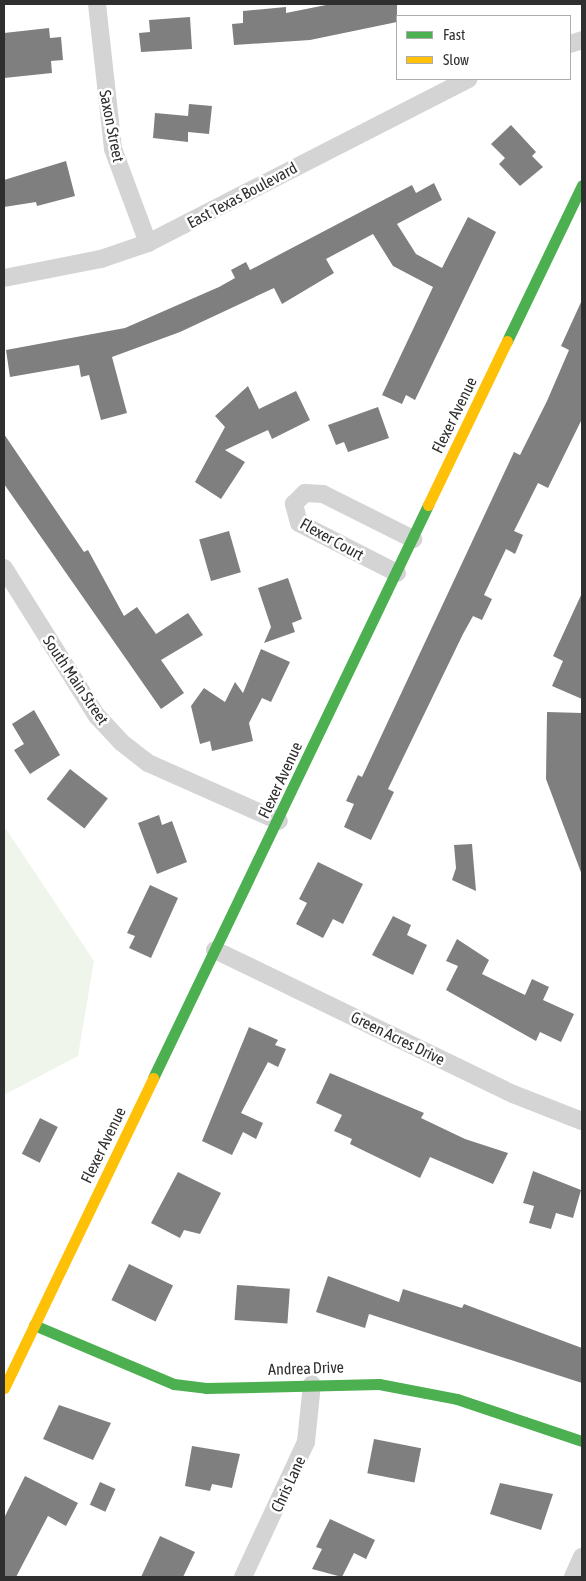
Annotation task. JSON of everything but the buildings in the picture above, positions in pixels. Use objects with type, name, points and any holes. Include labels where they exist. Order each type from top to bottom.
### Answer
[{"type":"street","name":"Saxon Street","points":[[97,4],[113,149],[148,243]]},
{"type":"street","name":"East Texas Boulevard","points":[[4,278],[102,259],[148,243],[467,80]]},
{"type":"street","name":"Flexer Avenue","points":[[4,1388],[582,186]]},
{"type":"street","name":"Flexer Court","points":[[397,573],[299,523],[294,504],[305,493],[323,494],[413,539]]},
{"type":"street","name":"South Main Street","points":[[4,568],[97,716],[121,742],[148,763],[278,821]]},
{"type":"street","name":"Green Acres Drive","points":[[215,950],[513,1094],[582,1122]]},
{"type":"street","name":"Andrea Drive","points":[[34,1325],[174,1384],[206,1388],[312,1384],[379,1384],[418,1390],[582,1441]]},
{"type":"street","name":"Chris Lane","points":[[243,1577],[303,1450],[312,1384]]},
{"type":"street","points":[[573,1577],[582,1557]]},
{"type":"shaded area","points":[[4,826],[94,961],[78,1056],[4,1095]]},
{"type":"traffic: fast","points":[[507,341],[582,185]]},
{"type":"traffic: fast","points":[[153,1078],[428,505]]},
{"type":"traffic: fast","points":[[34,1325],[174,1384],[206,1388],[379,1384],[457,1399],[582,1441]]},
{"type":"traffic: slow","points":[[428,505],[507,341]]},
{"type":"traffic: slow","points":[[4,1388],[153,1078]]}]
